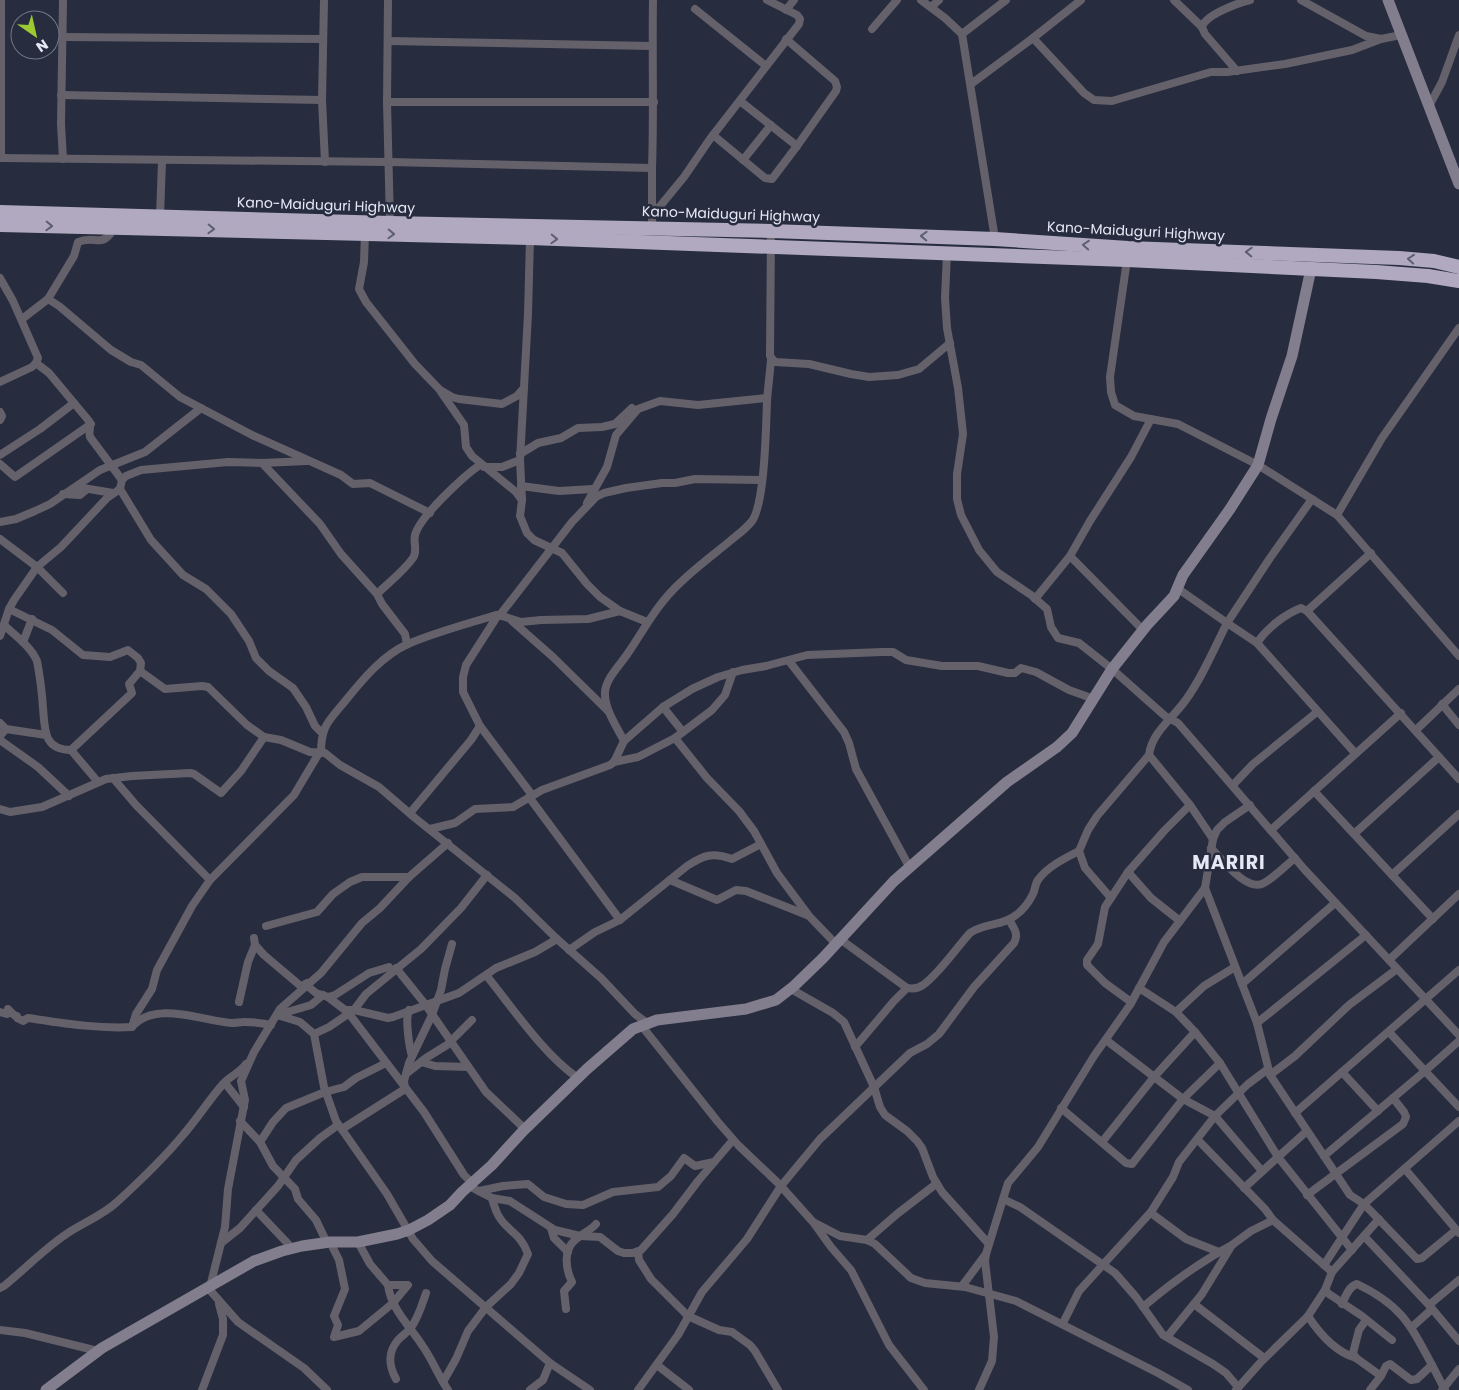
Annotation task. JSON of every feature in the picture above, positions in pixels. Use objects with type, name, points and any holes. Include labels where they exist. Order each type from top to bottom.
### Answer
[{"type":"highway","name":"Kano-Maiduguri Highway","points":[[0,212],[771,231],[994,239],[1128,248],[1399,258],[1434,261],[1459,267]]},
{"type":"highway","name":"Kano-Maiduguri Highway","points":[[0,225],[530,238],[947,253],[1311,269],[1428,276],[1459,281]]},
{"type":"street","points":[[1,0],[1,158],[389,162],[652,168]]},
{"type":"street","points":[[63,0],[61,95],[63,159]]},
{"type":"street","points":[[324,0],[322,38],[324,162]]},
{"type":"street","points":[[388,0],[387,102],[390,223]]},
{"type":"street","points":[[652,228],[653,0]]},
{"type":"street","points":[[652,213],[679,183],[713,135],[799,24],[800,19],[797,15],[767,0]]},
{"type":"street","points":[[786,10],[794,0]]},
{"type":"street","points":[[872,29],[897,0]]},
{"type":"street","points":[[921,0],[962,34],[994,239]]},
{"type":"street","points":[[931,7],[940,0]]},
{"type":"street","points":[[962,34],[1006,0]]},
{"type":"street","points":[[971,84],[1081,0]]},
{"type":"street","points":[[1174,0],[1202,27],[1204,34],[1237,71]]},
{"type":"street","points":[[1202,27],[1203,23],[1219,12],[1250,0]]},
{"type":"street","points":[[1301,0],[1366,36],[1381,39]]},
{"type":"street","points":[[1388,0],[1459,184]]},
{"type":"street","points":[[695,10],[766,66]]},
{"type":"street","points":[[1033,38],[1084,93],[1094,100],[1112,101],[1211,72],[1237,71],[1285,64],[1352,50],[1381,39],[1401,35]]},
{"type":"street","points":[[1429,106],[1442,82],[1459,35]]},
{"type":"street","points":[[63,37],[322,38]]},
{"type":"street","points":[[713,135],[765,178],[772,179],[836,91],[834,81],[786,39]]},
{"type":"street","points":[[388,41],[652,46]]},
{"type":"street","points":[[61,95],[322,100]]},
{"type":"street","points":[[740,101],[797,146]]},
{"type":"street","points":[[387,102],[654,102]]},
{"type":"street","points":[[743,160],[770,125]]},
{"type":"street","points":[[160,216],[162,161]]},
{"type":"street","points":[[22,320],[48,299],[74,256],[78,242],[109,238],[114,228]]},
{"type":"street","points":[[624,741],[609,712],[605,692],[610,679],[647,622],[680,582],[738,535],[752,520],[760,499],[771,359],[771,231]]},
{"type":"street","points":[[365,234],[364,262],[359,289],[366,302],[415,364],[440,390],[464,425],[466,446],[472,456],[516,492],[522,500]]},
{"type":"street","points":[[530,238],[520,457],[522,500],[520,516],[524,529],[534,540],[562,553],[594,591],[620,611],[647,622]]},
{"type":"street","points":[[947,253],[947,328],[958,388],[963,434],[957,474],[957,498],[961,515],[978,550],[997,572],[1047,609],[1051,627],[1058,638],[1079,643],[1178,723],[1295,858],[1459,1035]]},
{"type":"street","points":[[1127,260],[1110,378],[1111,392],[1115,405],[1134,416],[1178,424],[1258,465],[1337,515],[1459,656]]},
{"type":"street","points":[[46,1390],[98,1351],[254,1262],[292,1248],[328,1242],[358,1242],[409,1230],[450,1205],[473,1187],[525,1129],[611,1047],[644,1024],[700,1014],[746,1009],[776,1000],[791,989],[881,895],[910,868],[1007,782],[1057,747],[1072,733],[1112,669],[1143,630],[1174,596],[1183,575],[1230,509],[1258,465],[1270,419],[1292,356],[1311,269]]},
{"type":"street","points":[[0,278],[22,320],[38,358],[36,364],[0,382]]},
{"type":"street","points":[[48,299],[59,306],[110,350],[131,362],[142,365],[173,393],[252,435],[341,475],[353,484],[370,483],[430,513]]},
{"type":"street","points":[[1337,515],[1382,438],[1459,328]]},
{"type":"street","points":[[771,359],[775,362],[809,364],[851,374],[869,376],[898,375],[919,369],[950,343]]},
{"type":"street","points":[[36,364],[49,373],[91,424]]},
{"type":"street","points":[[440,390],[459,399],[502,404],[517,396],[524,388]]},
{"type":"street","points":[[377,594],[414,557],[416,550],[415,536],[430,513],[467,474],[482,466],[502,468],[520,457],[538,442],[561,438],[578,428],[615,424],[636,406],[660,401],[698,405],[767,398]]},
{"type":"street","points":[[0,455],[74,403]]},
{"type":"street","points":[[585,508],[593,489],[607,467],[616,435],[632,414],[643,406]]},
{"type":"street","points":[[0,522],[16,519],[35,511],[100,470],[145,452],[201,408]]},
{"type":"street","points":[[0,412],[2,416],[0,420]]},
{"type":"street","points":[[1035,599],[1070,556],[1131,457],[1151,419]]},
{"type":"street","points":[[0,464],[15,478],[91,424]]},
{"type":"street","points":[[91,424],[89,432],[94,445],[122,480]]},
{"type":"street","points":[[0,636],[9,610],[37,567],[52,556],[91,514],[116,491],[126,476],[142,470],[178,466],[228,462],[307,461]]},
{"type":"street","points":[[262,463],[328,533],[338,550],[377,594],[382,604],[405,634],[407,644]]},
{"type":"street","points":[[620,920],[480,726],[463,692],[462,677],[466,665],[499,615],[572,522],[596,497],[604,493],[626,488],[695,479],[761,480]]},
{"type":"street","points":[[521,486],[559,491],[593,489]]},
{"type":"street","points":[[63,494],[78,487],[86,490],[116,491]]},
{"type":"street","points":[[116,491],[151,540],[184,575],[206,589],[232,614],[249,640],[256,658],[269,671],[293,688],[306,707],[315,726],[322,733]]},
{"type":"street","points":[[675,738],[707,778],[739,811],[754,831],[777,873],[809,916],[838,942],[908,988],[914,989],[923,985],[975,929],[1009,920],[1024,908],[1032,897],[1037,881],[1041,876],[1079,851],[1088,830],[1097,816],[1149,755],[1150,744],[1185,702],[1227,623],[1312,499]]},
{"type":"street","points":[[0,539],[37,567],[63,593]]},
{"type":"street","points":[[1307,611],[1370,553]]},
{"type":"street","points":[[1070,556],[1143,630]]},
{"type":"street","points":[[1177,588],[1256,643],[1355,753]]},
{"type":"street","points":[[1256,643],[1292,611],[1301,608],[1307,611],[1459,779]]},
{"type":"street","points":[[5,626],[35,656],[46,735],[55,747],[62,750],[71,750],[132,694],[129,684],[140,671],[141,663],[133,652],[128,650],[110,657],[83,654],[52,630],[32,619],[9,610]]},
{"type":"street","points":[[132,1027],[136,1014],[152,989],[157,970],[192,906],[210,880],[294,795],[320,753],[324,728],[365,678],[389,656],[407,644],[499,615],[521,622],[588,619],[620,611]]},
{"type":"street","points":[[509,618],[553,657],[609,712]]},
{"type":"street","points":[[23,642],[32,619]]},
{"type":"street","points":[[614,762],[624,741],[663,707],[692,689],[733,672],[806,656],[893,652],[906,660],[942,666],[978,666],[1008,673],[1015,673],[1021,668],[1036,672],[1069,690],[1094,699]]},
{"type":"street","points":[[789,661],[844,732],[849,742],[856,769],[910,868]]},
{"type":"street","points":[[140,671],[165,689],[202,686],[208,688],[247,725],[264,737],[281,740],[310,752],[324,753],[340,765],[379,787],[515,898],[601,978],[635,1014],[733,1140],[781,1186],[813,1222],[851,1270],[889,1345],[924,1390]]},
{"type":"street","points":[[430,829],[455,823],[475,809],[513,807],[530,796],[614,762],[638,757],[675,738],[720,702],[725,695],[733,672]]},
{"type":"street","points":[[1416,730],[1459,689]]},
{"type":"street","points":[[1442,704],[1459,725]]},
{"type":"street","points":[[663,707],[683,732]]},
{"type":"street","points":[[1233,785],[1253,764],[1317,712]]},
{"type":"street","points":[[1272,830],[1401,713]]},
{"type":"street","points":[[0,723],[6,729],[46,735]]},
{"type":"street","points":[[410,813],[471,740],[480,726]]},
{"type":"street","points":[[0,736],[6,729]]},
{"type":"street","points":[[0,809],[10,812],[42,807],[98,782],[113,778],[167,773],[194,774],[221,793],[240,771],[264,737]]},
{"type":"street","points":[[0,740],[38,767],[69,796]]},
{"type":"street","points":[[71,750],[98,782]]},
{"type":"street","points":[[1149,755],[1190,805],[1213,839]]},
{"type":"street","points":[[1354,834],[1439,757]]},
{"type":"street","points":[[113,778],[136,805],[210,880]]},
{"type":"street","points":[[1314,791],[1432,919]]},
{"type":"street","points":[[1131,1002],[1106,983],[1087,965],[1087,960],[1098,944],[1105,907],[1128,872],[1190,805]]},
{"type":"street","points":[[979,1390],[992,1361],[994,1336],[985,1261],[988,1243],[1008,1183],[1038,1146],[1131,1002],[1164,942],[1205,888],[1211,848],[1217,830],[1225,822],[1250,805]]},
{"type":"street","points":[[1392,875],[1459,814]]},
{"type":"street","points":[[0,1288],[63,1236],[79,1225],[108,1210],[152,1169],[185,1133],[225,1082],[242,1070],[252,1057],[280,1009],[321,973],[362,923],[380,908],[409,877],[448,843]]},
{"type":"street","points":[[569,950],[595,932],[620,920],[687,866],[707,855],[719,855],[732,859],[761,844]]},
{"type":"street","points":[[1211,848],[1243,880],[1253,886],[1263,884],[1295,858]]},
{"type":"street","points":[[1079,851],[1085,868],[1111,898]]},
{"type":"street","points":[[1128,872],[1151,898],[1180,921]]},
{"type":"street","points":[[314,1034],[329,1027],[350,1011],[392,967],[421,948],[461,908],[487,875]]},
{"type":"street","points":[[266,926],[317,912],[333,894],[356,879],[368,877],[409,877]]},
{"type":"street","points":[[670,880],[716,900],[736,890],[746,890],[809,916]]},
{"type":"street","points":[[1205,888],[1257,1023],[1269,1072],[1350,1195],[1364,1204],[1417,1259],[1422,1258],[1458,1232],[1405,1169]]},
{"type":"street","points":[[1389,960],[1459,894]]},
{"type":"street","points":[[1452,900],[1459,907]]},
{"type":"street","points":[[1242,984],[1336,902]]},
{"type":"street","points":[[638,1390],[657,1365],[702,1292],[754,1229],[781,1186],[820,1139],[910,1053],[927,1044],[939,1034],[974,987],[1014,943],[1016,931],[1009,920]]},
{"type":"street","points":[[1257,1023],[1366,936]]},
{"type":"street","points":[[239,1002],[254,942],[316,993],[326,996],[350,1011],[388,1018],[459,993],[502,966],[545,947],[557,939]]},
{"type":"street","points":[[405,1089],[404,1080],[412,1056],[438,1000],[452,944]]},
{"type":"street","points":[[277,1015],[311,1005],[326,996],[335,995],[369,973],[392,967]]},
{"type":"street","points":[[392,967],[425,1004],[486,1092],[525,1129]]},
{"type":"street","points":[[1176,1012],[1204,986],[1235,967]]},
{"type":"street","points":[[1063,1324],[1080,1291],[1151,1213],[1173,1177],[1176,1166],[1215,1116],[1248,1084],[1295,1056],[1349,1005],[1397,969]]},
{"type":"street","points":[[1295,1113],[1459,970]]},
{"type":"street","points":[[486,975],[522,1022],[559,1062],[578,1078]]},
{"type":"street","points":[[855,1047],[894,1001],[908,988]]},
{"type":"street","points":[[1139,988],[1176,1012],[1195,1032],[1220,1063],[1278,1157],[1341,1239],[1352,1250]]},
{"type":"street","points":[[791,989],[842,1019],[874,1087],[880,1107],[885,1114],[908,1131],[922,1148],[936,1184],[955,1208],[988,1243]]},
{"type":"street","points":[[0,1012],[7,1014],[8,1009],[17,1018],[24,1021],[28,1018],[78,1025],[132,1027]]},
{"type":"street","points":[[409,1010],[406,1015],[412,1056]]},
{"type":"street","points":[[350,1011],[434,1128],[473,1187],[492,1198],[510,1201],[551,1228],[565,1234],[600,1237],[618,1251],[624,1253],[638,1252],[674,1214],[698,1181],[733,1140]]},
{"type":"street","points":[[132,1027],[138,1020],[154,1014],[168,1013],[234,1023],[253,1022],[271,1025]]},
{"type":"street","points":[[277,1015],[300,1022],[314,1034],[326,1092],[333,1114],[387,1194],[418,1246],[550,1363],[590,1390]]},
{"type":"street","points":[[407,1073],[450,1042],[472,1020]]},
{"type":"street","points":[[1102,1142],[1154,1077],[1195,1032]]},
{"type":"street","points":[[1389,1032],[1459,1107]]},
{"type":"street","points":[[1106,1040],[1183,1098],[1215,1116],[1262,1171]]},
{"type":"street","points":[[1324,1156],[1459,1041]]},
{"type":"street","points":[[252,1057],[241,1081],[246,1097],[228,1190],[225,1227],[209,1287],[238,1322],[304,1368],[327,1390]]},
{"type":"street","points":[[421,1062],[435,1066],[468,1067]]},
{"type":"street","points":[[260,1142],[273,1122],[286,1108],[344,1087],[356,1078],[386,1063]]},
{"type":"street","points":[[1061,1108],[1126,1163],[1132,1164],[1183,1098],[1220,1063]]},
{"type":"street","points":[[1342,1072],[1378,1111]]},
{"type":"street","points":[[225,1082],[244,1107]]},
{"type":"street","points":[[221,1242],[240,1228],[278,1186],[292,1164],[327,1132],[340,1127],[405,1089]]},
{"type":"street","points":[[1307,1195],[1403,1124],[1406,1117],[1393,1098]]},
{"type":"street","points":[[240,1121],[260,1142],[273,1166],[295,1189],[298,1199],[316,1220],[339,1260],[345,1288],[334,1316],[338,1325],[334,1337],[360,1331],[393,1304],[408,1285],[388,1285]]},
{"type":"street","points":[[1324,1265],[1364,1204],[1459,1121]]},
{"type":"street","points":[[1244,1188],[1307,1131]]},
{"type":"street","points":[[1197,1139],[1265,1209],[1273,1220],[1332,1272]]},
{"type":"street","points":[[473,1187],[528,1184],[544,1197],[566,1204],[583,1205],[613,1192],[658,1187],[671,1176],[684,1158],[695,1166],[714,1162]]},
{"type":"street","points":[[868,1240],[936,1184]]},
{"type":"street","points":[[443,1382],[456,1359],[468,1331],[486,1307],[511,1284],[519,1273],[528,1254],[521,1239],[497,1214],[492,1198]]},
{"type":"street","points":[[1003,1199],[1036,1218],[1122,1279],[1158,1329],[1167,1337],[1226,1373],[1237,1389],[1264,1358],[1308,1316],[1325,1290],[1332,1272],[1379,1219]]},
{"type":"street","points":[[256,1210],[292,1248]]},
{"type":"street","points":[[1151,1213],[1186,1239],[1219,1252]]},
{"type":"street","points":[[1143,1307],[1161,1292],[1219,1252],[1251,1231],[1273,1220]]},
{"type":"street","points":[[813,1222],[840,1236],[868,1240],[875,1244],[911,1278],[925,1283],[962,1286],[1016,1301],[1188,1390]]},
{"type":"street","points":[[566,1309],[564,1291],[572,1282],[567,1273],[568,1252],[573,1242],[596,1224]]},
{"type":"street","points":[[551,1228],[554,1238],[568,1252]]},
{"type":"street","points":[[1364,1236],[1459,1341]]},
{"type":"street","points":[[358,1242],[370,1264],[388,1285],[393,1304],[423,1346],[448,1390]]},
{"type":"street","points":[[1167,1337],[1194,1304],[1219,1268],[1232,1245]]},
{"type":"street","points":[[638,1252],[639,1260],[651,1279],[688,1316],[719,1330],[729,1331],[750,1346],[755,1351],[778,1390]]},
{"type":"street","points":[[962,1286],[986,1254]]},
{"type":"street","points":[[1412,1327],[1459,1280]]},
{"type":"street","points":[[1342,1304],[1350,1289],[1357,1284],[1391,1305],[1403,1315],[1412,1327],[1443,1389],[1459,1369]]},
{"type":"street","points":[[1325,1290],[1392,1340]]},
{"type":"street","points":[[396,1379],[390,1368],[390,1355],[397,1341],[410,1329],[426,1293]]},
{"type":"street","points":[[202,1390],[223,1335],[223,1319],[218,1300]]},
{"type":"street","points":[[1194,1304],[1264,1358]]},
{"type":"street","points":[[1308,1316],[1329,1341],[1381,1376]]},
{"type":"street","points":[[1356,1358],[1353,1353],[1355,1342],[1359,1330],[1366,1320]]},
{"type":"street","points":[[0,1330],[98,1351]]},
{"type":"street","points":[[530,1390],[543,1380],[550,1363]]},
{"type":"street","points":[[1370,1390],[1386,1366],[1390,1364],[1410,1380],[1417,1379],[1432,1365]]},
{"type":"street","points":[[657,1365],[689,1390]]},
{"type":"district","name":"MARIRI","points":[[1229,862]]}]
